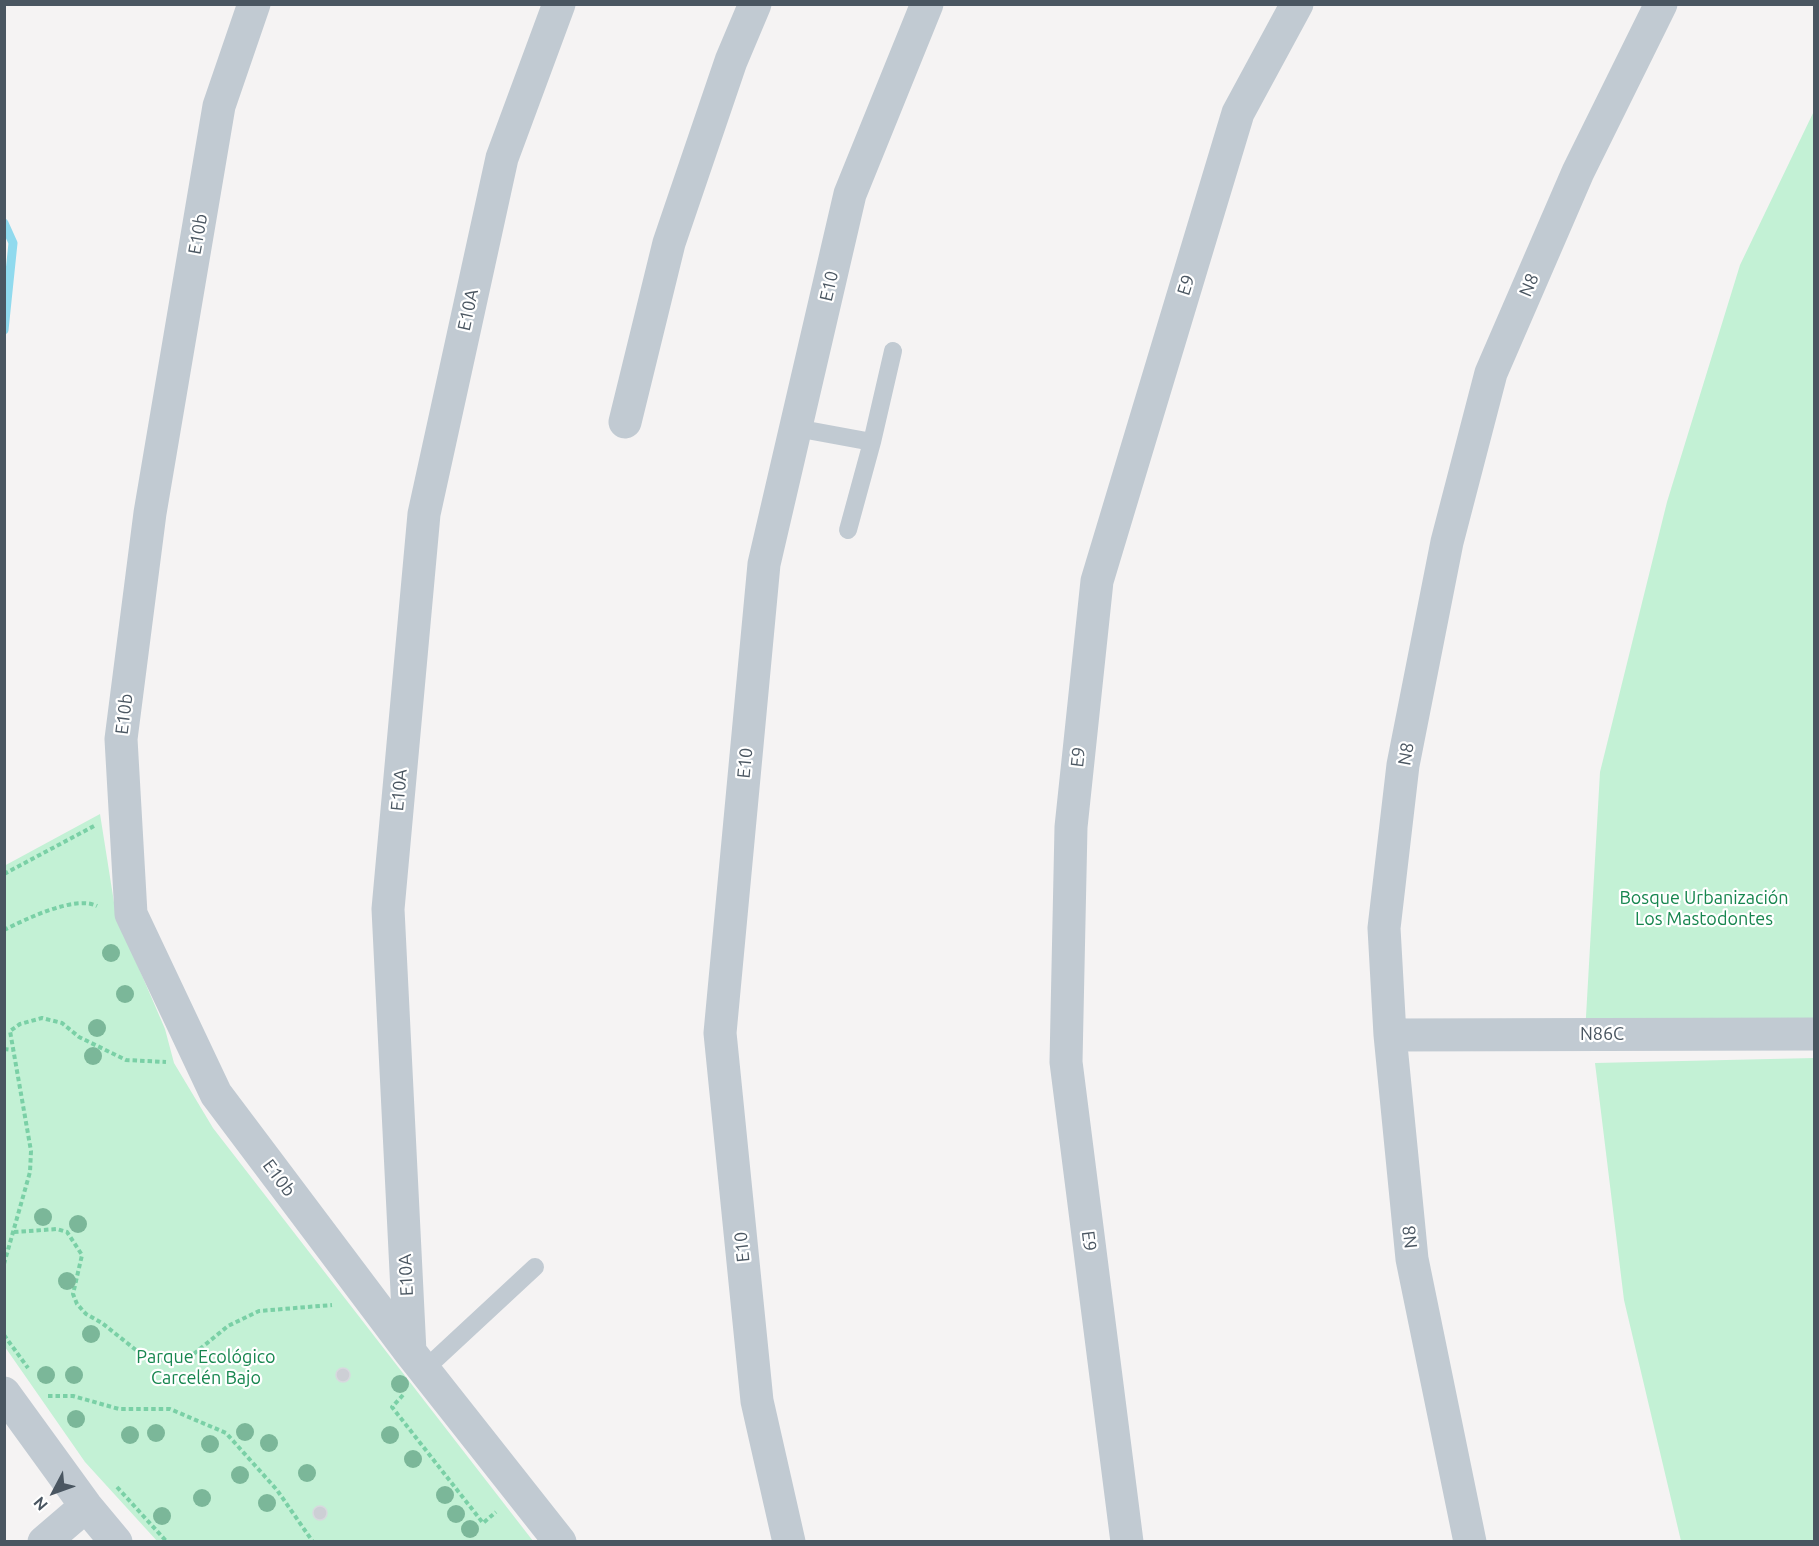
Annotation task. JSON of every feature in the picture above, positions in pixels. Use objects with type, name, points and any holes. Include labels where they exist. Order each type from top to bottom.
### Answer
[{"type":"street","name":"E10b","points":[[254,4],[219,106],[150,513],[121,739],[131,914],[216,1094],[417,1361]]},
{"type":"street","name":"E10A","points":[[417,1361],[388,909],[424,514],[502,158],[559,4]]},
{"type":"street","points":[[625,422],[669,243],[730,61],[755,4]]},
{"type":"street","name":"E10","points":[[789,1542],[757,1401],[720,1033],[764,564],[850,194],[927,4]]},
{"type":"street","name":"E9","points":[[1127,1542],[1066,1062],[1071,827],[1097,581],[1238,113],[1297,4]]},
{"type":"street","name":"N8","points":[[1470,1542],[1412,1259],[1390,1035],[1384,928],[1403,765],[1447,542],[1491,373],[1578,172],[1661,4]]},
{"type":"street","name":"N86C","points":[[1390,1035],[1815,1034]]},
{"type":"street","points":[[417,1361],[560,1542]]},
{"type":"street","points":[[4,1393],[86,1506],[116,1542]]},
{"type":"street","points":[[44,1542],[86,1506]]},
{"type":"lane","points":[[848,530],[872,442],[893,351]]},
{"type":"lane","points":[[796,428],[872,442]]},
{"type":"lane","points":[[417,1361],[456,1342],[535,1267]]},
{"type":"path","points":[[4,930],[39,914],[78,902],[95,904],[102,911]]},
{"type":"path","points":[[4,1263],[30,1172],[31,1151],[10,1031],[20,1024],[42,1018],[62,1023],[79,1036],[126,1060],[174,1063]]},
{"type":"path","points":[[4,1049],[13,1050]]},
{"type":"path","points":[[14,1232],[57,1229],[67,1232],[82,1255],[73,1294],[77,1304],[86,1314],[102,1323],[146,1358],[176,1362],[190,1357],[228,1326],[259,1311],[342,1305]]},
{"type":"path","points":[[47,1396],[73,1396],[119,1409],[170,1409],[226,1433],[277,1490],[313,1542]]},
{"type":"green space","name":"Bosque Urbanización Los Mastodontes","points":[[1814,111],[1814,1034],[1585,1034],[1600,772],[1667,502],[1740,265]]},
{"type":"green space","name":"Parque Ecológico Carcelén Bajo","points":[[100,814],[116,915],[165,1029],[174,1063],[213,1128],[533,1541],[157,1541],[85,1462],[5,1347],[4,866]]},
{"type":"green space","points":[[1814,1058],[1814,1541],[1681,1541],[1624,1300],[1595,1063]]},
{"type":"building","points":[[340,1368],[346,1368],[350,1375],[346,1382],[340,1382],[336,1378],[336,1372]]},
{"type":"building","points":[[317,1506],[323,1506],[327,1513],[323,1520],[317,1520],[313,1516],[313,1510]]},
{"type":"waterway","points":[[4,223],[13,243],[4,330]]}]
